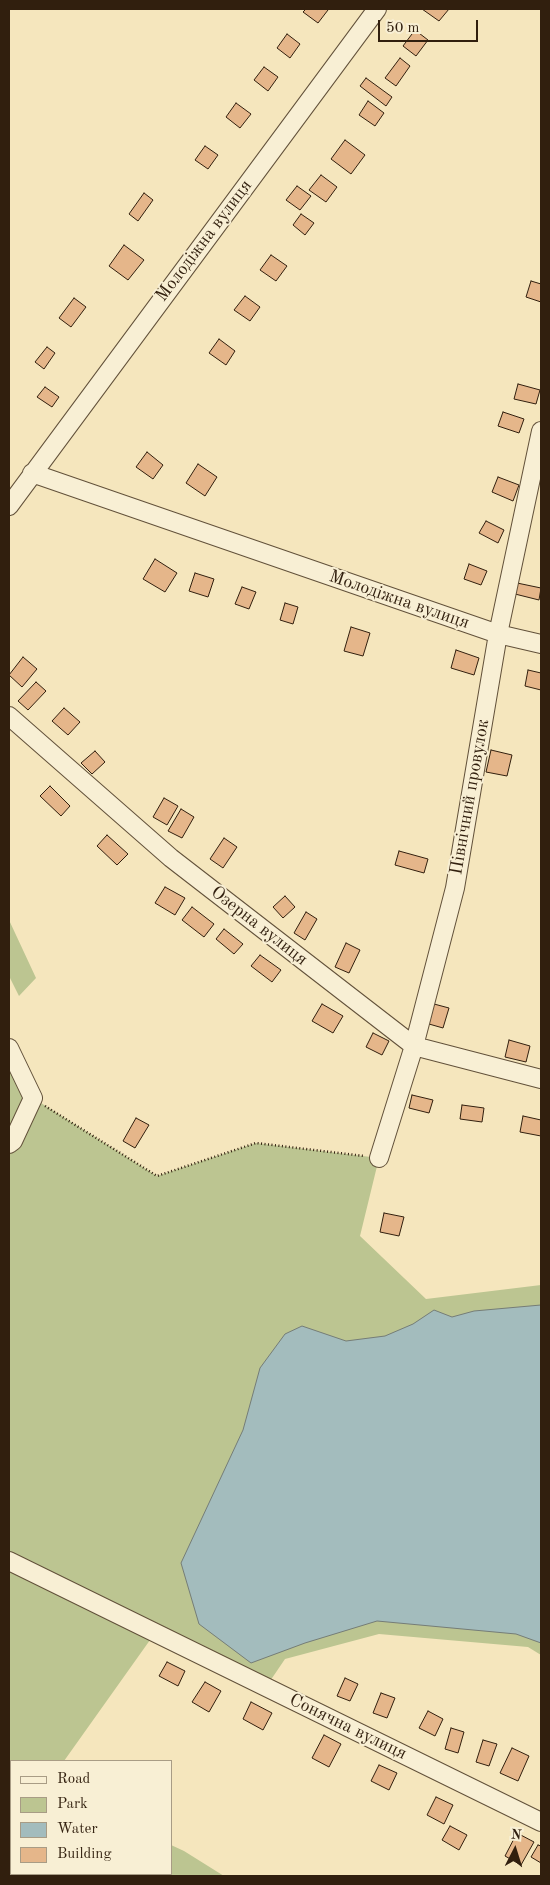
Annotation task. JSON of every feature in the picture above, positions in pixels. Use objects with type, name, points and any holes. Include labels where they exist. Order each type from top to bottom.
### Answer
[{"type":"street","name":"Молодіжна вулиця","points":[[9,506],[377,9]]},
{"type":"street","name":"Північний провулок","points":[[379,1158],[414,1046],[455,888],[498,634],[541,431]]},
{"type":"street","name":"Молодіжна вулиця","points":[[32,473],[498,634],[541,644]]},
{"type":"street","name":"Озерна вулиця","points":[[9,716],[171,858],[414,1046],[541,1079]]},
{"type":"street","points":[[9,1048],[34,1098],[13,1141],[9,1144]]},
{"type":"street","name":"Сонячна вулиця","points":[[9,1561],[541,1822]]},
{"type":"path","points":[[34,1098],[157,1176],[256,1143],[379,1158]]},
{"type":"green space","points":[[9,920],[36,978],[19,996],[9,976]]},
{"type":"green space","points":[[9,1048],[33,1098],[157,1176],[256,1143],[379,1158],[360,1236],[426,1299],[541,1285],[541,1655],[528,1647],[379,1634],[285,1659],[266,1687],[155,1633],[65,1760],[10,1760],[10,1875],[172,1875],[172,1845],[224,1876],[9,1876]]},
{"type":"water","points":[[541,1305],[541,1643],[516,1634],[377,1621],[305,1643],[251,1663],[199,1624],[181,1563],[243,1430],[260,1368],[285,1334],[302,1326],[346,1341],[385,1336],[413,1324],[434,1310],[452,1317],[474,1311]]},
{"type":"building","points":[[306,9],[328,10],[318,23],[303,12]]},
{"type":"building","points":[[422,9],[449,9],[439,21]]},
{"type":"building","points":[[415,30],[428,40],[416,56],[403,46]]},
{"type":"building","points":[[287,34],[300,44],[290,58],[277,48]]},
{"type":"building","points":[[400,58],[410,66],[396,86],[385,78]]},
{"type":"building","points":[[264,67],[278,77],[268,91],[254,80]]},
{"type":"building","points":[[366,78],[392,97],[386,106],[360,86]]},
{"type":"building","points":[[368,101],[384,113],[375,126],[359,115]]},
{"type":"building","points":[[236,103],[251,114],[240,128],[226,117]]},
{"type":"building","points":[[345,140],[365,155],[351,174],[331,159]]},
{"type":"building","points":[[205,146],[218,155],[208,169],[195,160]]},
{"type":"building","points":[[321,175],[337,187],[326,202],[309,190]]},
{"type":"building","points":[[297,186],[311,196],[300,210],[286,200]]},
{"type":"building","points":[[144,193],[153,200],[138,221],[129,214]]},
{"type":"building","points":[[301,214],[314,223],[305,235],[293,225]]},
{"type":"building","points":[[124,245],[144,260],[128,280],[109,266]]},
{"type":"building","points":[[271,255],[287,266],[276,281],[260,270]]},
{"type":"building","points":[[531,281],[541,284],[541,302],[526,297]]},
{"type":"building","points":[[245,296],[260,307],[250,321],[234,310]]},
{"type":"building","points":[[74,298],[86,307],[71,327],[59,318]]},
{"type":"building","points":[[219,339],[235,351],[226,365],[209,353]]},
{"type":"building","points":[[47,347],[55,353],[44,369],[35,362]]},
{"type":"building","points":[[518,384],[540,390],[536,404],[514,399]]},
{"type":"building","points":[[45,387],[59,397],[52,407],[37,397]]},
{"type":"building","points":[[503,412],[524,419],[519,433],[498,426]]},
{"type":"building","points":[[147,452],[163,465],[153,479],[136,467]]},
{"type":"building","points":[[198,464],[217,477],[205,496],[186,483]]},
{"type":"building","points":[[498,477],[519,485],[513,501],[492,492]]},
{"type":"building","points":[[486,521],[504,530],[498,543],[479,533]]},
{"type":"building","points":[[155,559],[177,573],[165,592],[143,579]]},
{"type":"building","points":[[469,564],[487,571],[481,585],[464,579]]},
{"type":"building","points":[[195,573],[214,579],[208,597],[189,591]]},
{"type":"building","points":[[517,583],[541,588],[539,600],[515,594]]},
{"type":"building","points":[[242,587],[256,592],[249,609],[235,604]]},
{"type":"building","points":[[285,603],[298,607],[293,624],[280,620]]},
{"type":"building","points":[[351,627],[370,633],[363,656],[344,651]]},
{"type":"building","points":[[456,650],[479,658],[474,675],[451,668]]},
{"type":"building","points":[[23,657],[37,669],[22,687],[9,675]]},
{"type":"building","points":[[528,670],[541,673],[541,690],[525,686]]},
{"type":"building","points":[[36,682],[46,691],[28,710],[18,701]]},
{"type":"building","points":[[64,708],[80,722],[68,735],[52,721]]},
{"type":"building","points":[[491,750],[512,755],[507,776],[486,772]]},
{"type":"building","points":[[95,751],[105,762],[92,774],[81,763]]},
{"type":"building","points":[[50,786],[70,806],[61,816],[40,796]]},
{"type":"building","points":[[164,798],[178,806],[167,825],[153,817]]},
{"type":"building","points":[[181,809],[194,817],[182,838],[168,831]]},
{"type":"building","points":[[107,835],[128,854],[117,865],[97,846]]},
{"type":"building","points":[[224,838],[237,847],[223,868],[210,859]]},
{"type":"building","points":[[399,851],[428,859],[424,873],[395,865]]},
{"type":"building","points":[[165,887],[185,898],[175,915],[155,903]]},
{"type":"building","points":[[285,896],[295,907],[283,918],[273,907]]},
{"type":"building","points":[[192,907],[214,924],[204,937],[182,920]]},
{"type":"building","points":[[306,912],[317,919],[305,940],[294,933]]},
{"type":"building","points":[[224,929],[243,944],[234,954],[216,939]]},
{"type":"building","points":[[346,943],[360,950],[349,973],[335,967]]},
{"type":"building","points":[[260,955],[281,970],[272,982],[251,966]]},
{"type":"building","points":[[322,1004],[343,1016],[333,1033],[312,1021]]},
{"type":"building","points":[[434,1004],[449,1008],[443,1028],[429,1024]]},
{"type":"building","points":[[373,1033],[389,1041],[382,1055],[366,1047]]},
{"type":"building","points":[[509,1040],[530,1046],[526,1062],[505,1057]]},
{"type":"building","points":[[412,1095],[433,1100],[429,1113],[409,1108]]},
{"type":"building","points":[[462,1105],[484,1108],[482,1122],[460,1119]]},
{"type":"building","points":[[523,1116],[541,1120],[541,1136],[520,1132]]},
{"type":"building","points":[[136,1118],[149,1125],[135,1148],[123,1141]]},
{"type":"building","points":[[384,1213],[404,1217],[399,1236],[380,1232]]},
{"type":"building","points":[[167,1662],[185,1671],[178,1686],[159,1676]]},
{"type":"building","points":[[345,1678],[358,1684],[350,1701],[337,1696]]},
{"type":"building","points":[[205,1682],[221,1691],[209,1712],[192,1702]]},
{"type":"building","points":[[381,1693],[395,1698],[387,1718],[373,1713]]},
{"type":"building","points":[[251,1702],[272,1713],[263,1730],[243,1719]]},
{"type":"building","points":[[428,1711],[443,1719],[435,1736],[419,1728]]},
{"type":"building","points":[[451,1728],[464,1732],[458,1753],[445,1749]]},
{"type":"building","points":[[324,1735],[341,1744],[329,1767],[312,1758]]},
{"type":"building","points":[[483,1740],[497,1744],[489,1766],[476,1762]]},
{"type":"building","points":[[512,1748],[529,1756],[518,1781],[500,1773]]},
{"type":"building","points":[[379,1765],[397,1773],[389,1790],[371,1781]]},
{"type":"building","points":[[436,1797],[453,1805],[444,1824],[427,1815]]},
{"type":"building","points":[[450,1826],[467,1835],[459,1850],[442,1840]]},
{"type":"building","points":[[517,1833],[534,1842],[521,1865],[505,1856]]},
{"type":"building","points":[[538,1845],[541,1846],[541,1863],[531,1857]]}]
